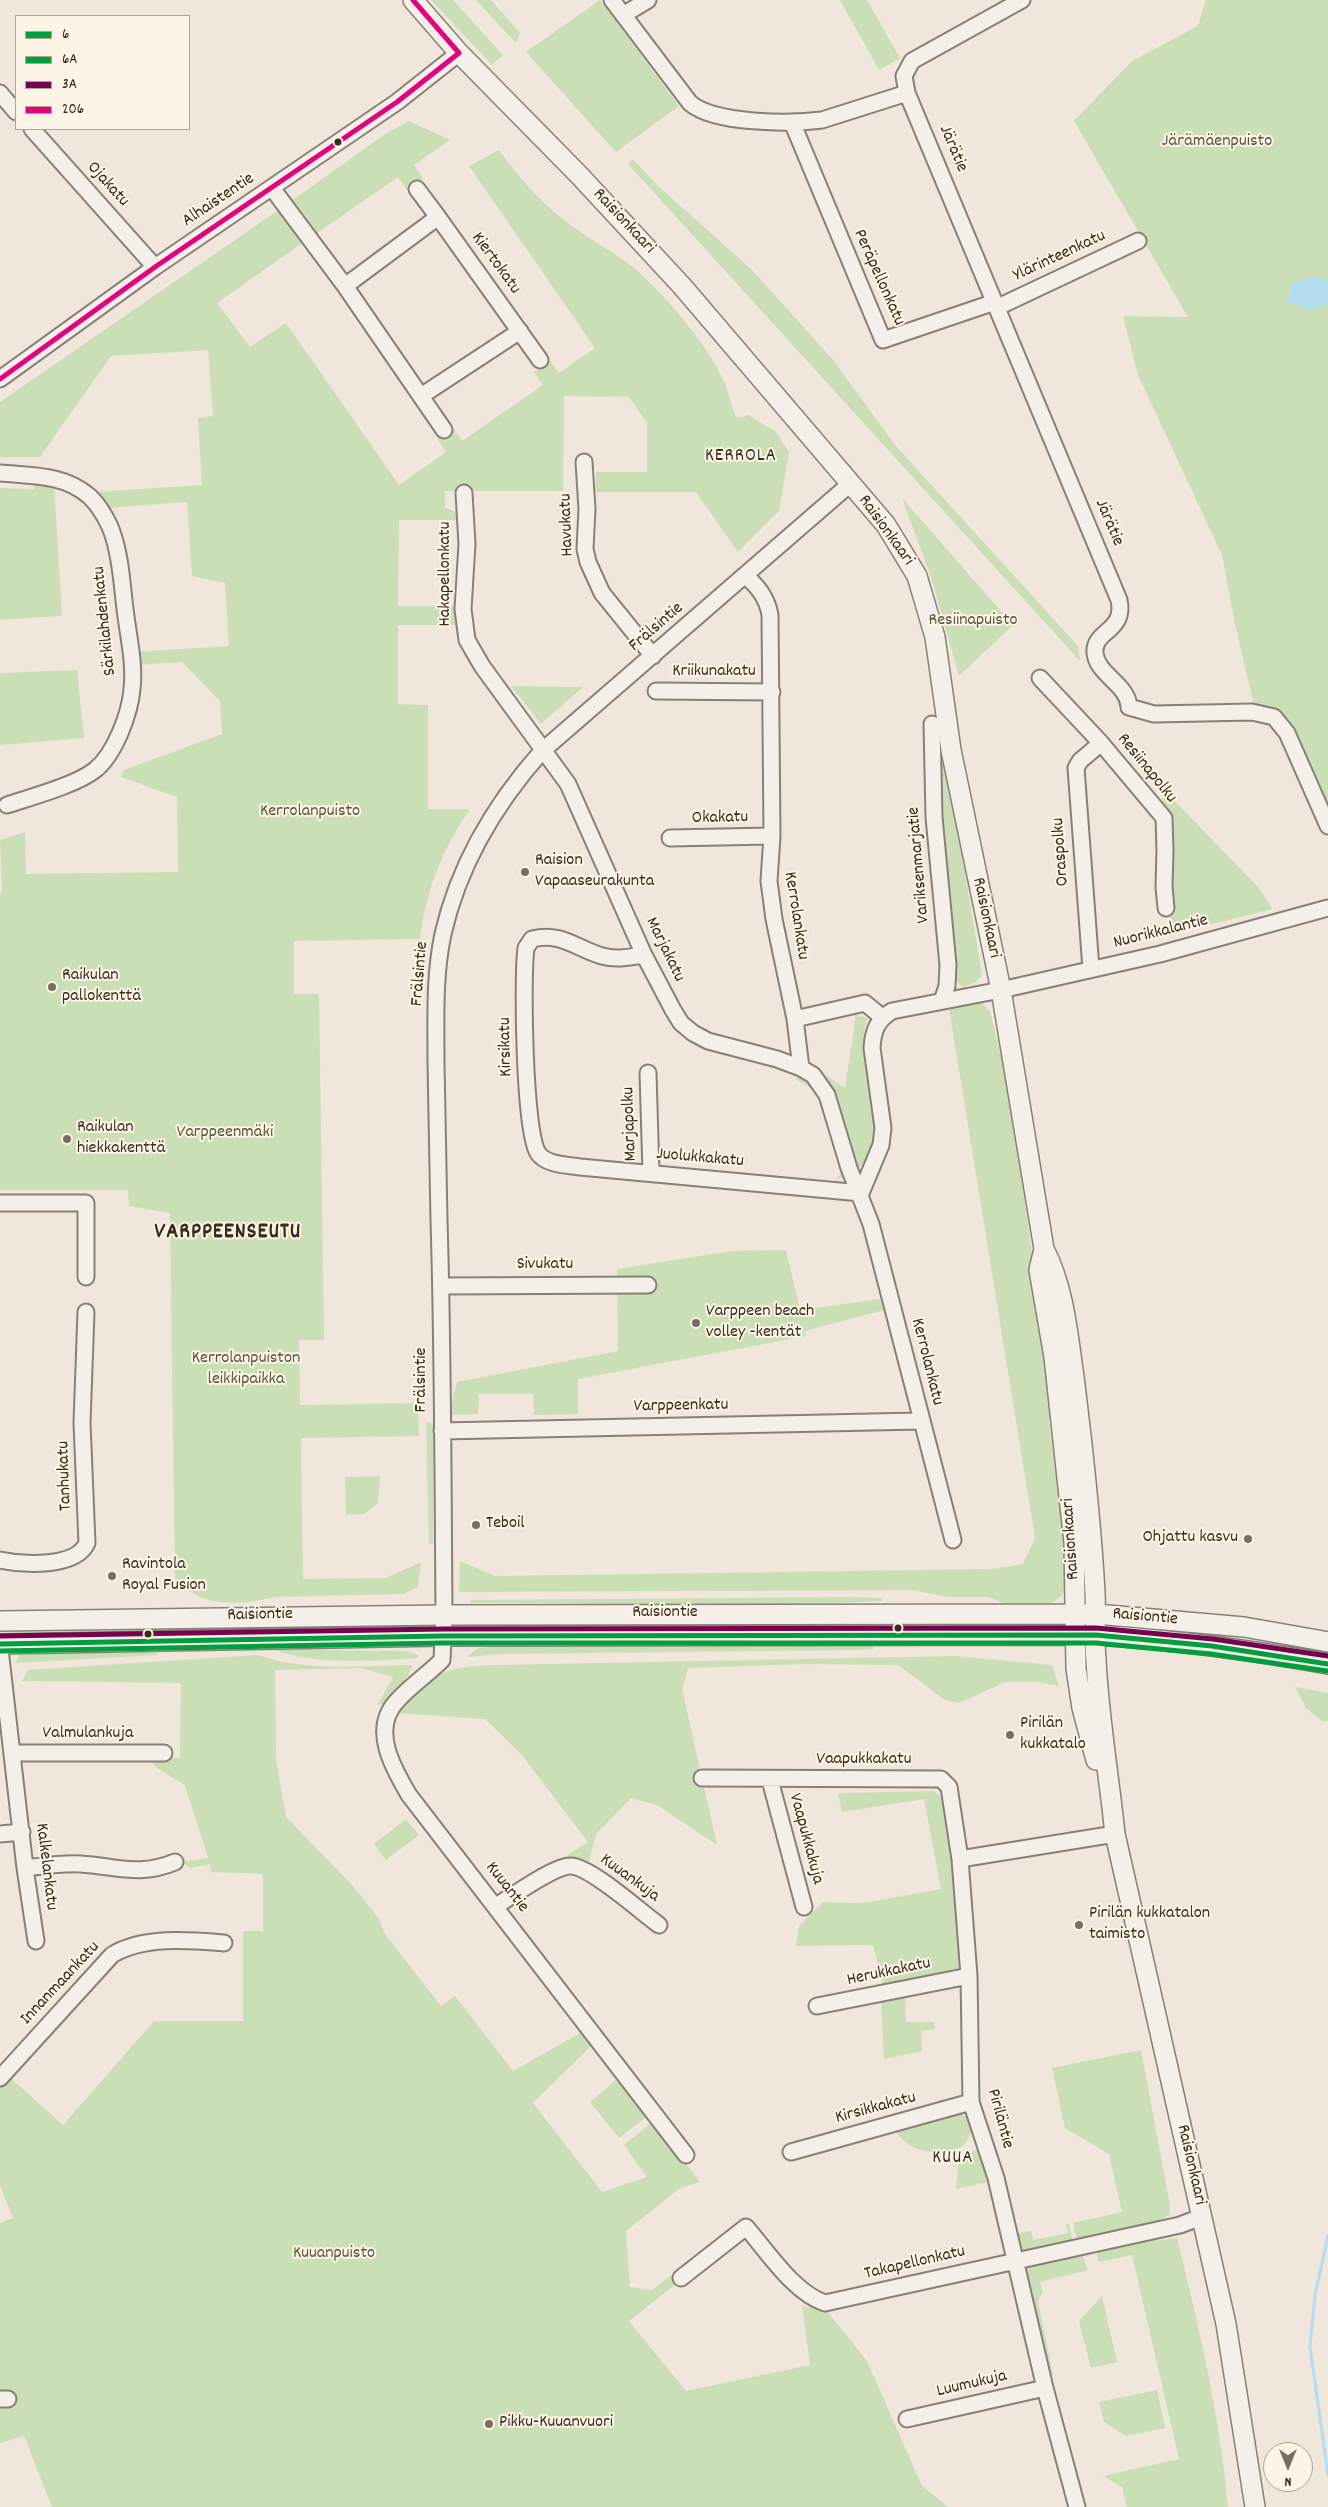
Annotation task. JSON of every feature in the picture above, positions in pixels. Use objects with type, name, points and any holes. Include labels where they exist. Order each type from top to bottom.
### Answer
[{"type":"main road","name":"Raisionkaari","points":[[412,0],[461,56],[579,174],[682,286],[886,525],[917,576],[935,637],[951,750],[1001,990],[1044,1249],[1054,1269],[1071,1354],[1090,1515],[1101,1722],[1113,1798],[1115,1830]]},
{"type":"main road","name":"Raisionkaari","points":[[1044,1249],[1040,1270],[1054,1357],[1074,1543],[1076,1668],[1082,1708],[1104,1799],[1115,1830],[1226,2324],[1255,2507]]},
{"type":"main road","name":"Raisiontie","points":[[0,1621],[444,1615],[1096,1614],[1244,1627],[1328,1642]]},
{"type":"main road","name":"Raisiontie","points":[[0,1644],[443,1636],[1096,1635],[1209,1645],[1328,1664]]},
{"type":"street","points":[[612,0],[683,95],[698,110],[718,117],[792,122],[822,120],[907,93],[904,76],[912,61],[1013,2]]},
{"type":"street","points":[[623,16],[648,0]]},
{"type":"street","name":"Alhaistentie","points":[[0,379],[155,267],[397,102],[461,56]]},
{"type":"street","points":[[0,93],[15,111]]},
{"type":"street","name":"Järätie","points":[[907,93],[1119,600],[1121,610],[1119,620],[1114,628],[1097,641],[1094,649],[1099,664],[1126,694],[1129,707],[1136,710],[1154,714],[1252,712],[1274,717],[1287,733],[1328,826]]},
{"type":"street","name":"Peräpellonkatu","points":[[792,122],[883,340],[996,304]]},
{"type":"street","name":"Ojakatu","points":[[33,130],[155,267]]},
{"type":"street","points":[[272,188],[344,286],[444,430]]},
{"type":"street","name":"Kiertokatu","points":[[417,189],[540,360]]},
{"type":"street","points":[[344,286],[438,217]]},
{"type":"street","name":"Ylärinteenkatu","points":[[996,304],[1138,241]]},
{"type":"street","points":[[421,396],[520,331]]},
{"type":"street","name":"Havukatu","points":[[584,462],[587,509],[585,543],[588,562],[602,593],[653,656]]},
{"type":"street","name":"Särkilahdenkatu","points":[[0,473],[61,479],[76,486],[91,498],[102,513],[113,533],[118,557],[132,660],[132,688],[127,715],[120,734],[96,770],[7,805]]},
{"type":"street","name":"Frälsintie","points":[[443,1636],[441,1286],[436,1013],[439,961],[444,932],[465,869],[489,820],[503,797],[542,751],[850,484]]},
{"type":"street","name":"Hakapellonkatu","points":[[464,493],[466,544],[462,609],[467,640],[482,666],[499,687],[542,751]]},
{"type":"street","name":"Kerrolankatu","points":[[745,575],[755,584],[768,605],[771,628],[772,836],[769,863],[771,900],[795,1019],[801,1068],[813,1075],[827,1095],[849,1168],[861,1193],[953,1540]]},
{"type":"street","name":"Resiinapolku","points":[[1040,678],[1101,743],[1164,818],[1164,887],[1166,908]]},
{"type":"street","name":"Kriikunakatu","points":[[656,691],[772,692]]},
{"type":"street","name":"Variksenmarjatie","points":[[932,724],[934,817],[948,965],[947,986],[942,1001]]},
{"type":"street","name":"Oraspolku","points":[[1090,969],[1076,768],[1080,761],[1101,743]]},
{"type":"street","name":"Marjakatu","points":[[542,751],[568,784],[644,955],[672,1010],[681,1023],[693,1033],[725,1046],[777,1059],[801,1068]]},
{"type":"street","name":"Okakatu","points":[[670,838],[772,836]]},
{"type":"street","name":"Nuorikkalantie","points":[[1001,990],[1160,954],[1328,908]]},
{"type":"street","name":"Kirsikatu","points":[[538,1154],[533,1142],[528,1109],[524,958],[526,948],[532,939],[542,937],[558,938],[573,942],[600,955],[614,958],[644,955]]},
{"type":"street","points":[[861,1193],[882,1136],[882,1118],[872,1048],[873,1036],[882,1017],[902,1008],[1001,990]]},
{"type":"street","points":[[795,1019],[865,1003],[882,1017]]},
{"type":"street","name":"Marjapolku","points":[[648,1073],[651,1173]]},
{"type":"street","name":"Juolukkakatu","points":[[538,1154],[550,1161],[564,1164],[861,1193]]},
{"type":"street","points":[[0,1203],[86,1203],[86,1277]]},
{"type":"street","name":"Sivukatu","points":[[441,1286],[648,1285]]},
{"type":"street","name":"Tanhukatu","points":[[0,1560],[60,1562],[77,1556],[83,1551],[87,1543],[82,1423],[86,1312]]},
{"type":"street","name":"Varppeenkatu","points":[[442,1431],[920,1421]]},
{"type":"street","name":"Kuuantie","points":[[443,1636],[442,1660],[395,1703],[388,1714],[385,1731],[386,1746],[396,1772],[409,1795],[686,2155]]},
{"type":"street","name":"Kalkelankatu","points":[[0,1649],[25,1868],[36,1941]]},
{"type":"street","name":"Valmulankuja","points":[[13,1753],[164,1753]]},
{"type":"street","name":"Vaapukkakatu","points":[[702,1778],[770,1780],[941,1779],[949,1787],[960,1859]]},
{"type":"street","name":"Vaapukkakuja","points":[[770,1780],[804,1907]]},
{"type":"street","points":[[960,1859],[1115,1830]]},
{"type":"street","points":[[0,1834],[22,1832]]},
{"type":"street","name":"Piriläntie","points":[[960,1859],[969,1976],[970,2102],[996,2178],[1017,2260],[1045,2388],[1077,2507]]},
{"type":"street","points":[[25,1868],[78,1864],[117,1869],[156,1870],[175,1862]]},
{"type":"street","name":"Kuuankuja","points":[[496,1906],[558,1869],[570,1866],[586,1870],[659,1925]]},
{"type":"street","name":"Innanmaankatu","points":[[0,2078],[112,1955],[131,1945],[151,1942],[224,1943]]},
{"type":"street","name":"Herukkakatu","points":[[817,2006],[969,1976]]},
{"type":"street","name":"Kirsikkakatu","points":[[791,2152],[970,2102]]},
{"type":"street","name":"Takapellonkatu","points":[[681,2278],[746,2227],[801,2289],[812,2299],[825,2302],[1180,2225],[1201,2217]]},
{"type":"street","name":"Luumukuja","points":[[907,2419],[1045,2388]]},
{"type":"green space","points":[[431,0],[453,0],[503,55],[492,65]]},
{"type":"green space","points":[[476,0],[491,0],[520,33],[516,43]]},
{"type":"green space","points":[[600,0],[679,106],[616,152],[526,52]]},
{"type":"green space","points":[[840,0],[867,0],[900,58],[879,70]]},
{"type":"green space","name":"Järämäenpuisto","points":[[1206,0],[1328,0],[1328,813],[1292,726],[1254,705],[1235,624],[1222,555],[1138,375],[1123,316],[1188,317],[1074,121],[1132,61],[1198,26]]},
{"type":"green space","points":[[409,121],[450,140],[414,165],[423,179],[407,190],[398,177],[317,233],[293,200],[385,134]]},
{"type":"green space","points":[[499,150],[546,205],[569,224],[634,268],[677,312],[700,341],[719,371],[737,418],[748,415],[775,431],[789,452],[779,511],[738,552],[696,492],[596,492],[596,472],[647,472],[647,423],[629,397],[564,396],[563,491],[445,491],[445,508],[456,512],[456,520],[399,520],[398,606],[456,606],[456,625],[398,625],[398,704],[428,705],[428,809],[470,809],[443,855],[426,904],[420,939],[294,941],[294,994],[319,994],[324,1340],[299,1340],[300,1405],[418,1403],[419,1436],[301,1438],[303,1579],[386,1578],[421,1562],[418,1587],[403,1594],[274,1597],[239,1603],[220,1602],[199,1596],[175,1582],[170,1213],[129,1206],[128,1190],[0,1190],[0,895],[2,889],[0,840],[25,832],[26,874],[178,872],[177,797],[121,777],[124,770],[222,734],[220,701],[182,662],[136,665],[136,652],[229,646],[225,583],[192,576],[187,502],[108,508],[96,492],[202,485],[198,418],[213,416],[208,350],[111,356],[40,457],[0,457],[0,402],[280,209],[301,244],[217,303],[250,347],[286,323],[399,485],[446,452],[437,439],[453,428],[462,441],[543,385],[534,372],[550,361],[559,373],[595,348],[469,166]]},
{"type":"green space","points":[[633,159],[657,185],[752,270],[834,361],[895,445],[1078,646],[1080,661],[628,164]]},
{"type":"green space","points":[[36,481],[54,484],[62,616],[0,620],[0,488],[34,489]]},
{"type":"green space","name":"Resiinapuisto","points":[[902,498],[1013,625],[959,676],[931,577]]},
{"type":"green space","points":[[77,670],[84,738],[0,745],[0,673]]},
{"type":"green space","points":[[511,686],[583,687],[541,724]]},
{"type":"green space","points":[[937,704],[982,975],[976,982],[963,987],[958,983],[953,972],[937,771]]},
{"type":"green space","points":[[1162,788],[1260,889],[1272,909],[1173,934],[1162,887],[1164,826]]},
{"type":"green space","points":[[979,1000],[990,1011],[1009,1088],[1053,1406],[1049,1422],[1067,1558],[1067,1584],[1062,1595],[1054,1602],[1043,1605],[1010,1606],[989,1597],[946,1597],[913,1590],[459,1592],[460,1561],[495,1576],[993,1569],[1023,1564],[1035,1538],[949,1008]]},
{"type":"green space","points":[[856,1015],[867,1018],[864,1039],[874,1110],[875,1133],[871,1152],[858,1169],[834,1180],[844,1168],[827,1111],[816,1091],[795,1079],[807,1063],[845,1088]]},
{"type":"green space","points":[[786,1250],[800,1310],[881,1299],[884,1310],[805,1331],[806,1336],[578,1379],[578,1414],[534,1415],[533,1394],[479,1394],[478,1414],[449,1415],[457,1382],[618,1351],[617,1269],[732,1251]]},
{"type":"green space","points":[[426,1423],[434,1423],[433,1544],[429,1544]]},
{"type":"green space","points":[[380,1476],[378,1503],[364,1514],[346,1515],[345,1477]]},
{"type":"green space","points":[[882,1598],[882,1601],[727,1604],[470,1603],[471,1600]]},
{"type":"green space","points":[[849,1620],[848,1625],[819,1627],[577,1629],[577,1626],[603,1622]]},
{"type":"green space","points":[[136,1626],[332,1626],[260,1632],[136,1632]]},
{"type":"green space","points":[[777,1643],[874,1646],[873,1649],[857,1650],[502,1654],[467,1657],[478,1648],[501,1646]]},
{"type":"green space","points":[[267,1647],[405,1651],[418,1655],[418,1658],[361,1661],[321,1660],[284,1653]]},
{"type":"green space","points":[[33,1649],[126,1649],[157,1653],[157,1655],[15,1663],[20,1653]]},
{"type":"green space","name":"Kuuanpuisto","points":[[258,1655],[296,1664],[315,1666],[413,1665],[403,1683],[393,1695],[383,1704],[377,1706],[393,1677],[361,1668],[275,1670],[276,1759],[286,1817],[353,1886],[379,1919],[385,1934],[441,2006],[455,1996],[513,2071],[582,2032],[592,2045],[533,2103],[602,2192],[647,2177],[624,2145],[651,2123],[656,2124],[700,2182],[680,2188],[626,2231],[630,2287],[652,2290],[671,2275],[677,2283],[629,2321],[686,2391],[810,2365],[802,2306],[827,2311],[867,2361],[922,2486],[948,2507],[52,2507],[24,2436],[0,2443],[0,2223],[13,2218],[0,2185],[0,2082],[7,2075],[63,2125],[154,2021],[243,2021],[243,1931],[263,1931],[263,1874],[211,1872],[210,1864],[190,1868],[182,1862],[208,1858],[185,1785],[157,1768],[150,1760],[151,1758],[180,1758],[181,1683],[22,1681],[28,1670]]},
{"type":"green space","points":[[955,1656],[1052,1665],[1059,1686],[1039,1682],[1005,1682],[959,1703],[945,1700],[898,1665],[807,1664],[688,1668],[682,1689],[717,1845],[657,1805],[631,1798],[596,1834],[589,1861],[574,1858],[557,1862],[588,1842],[521,1754],[485,1719],[394,1713],[421,1688],[439,1675],[459,1668],[474,1666]]},
{"type":"green space","points":[[1295,1687],[1328,1693],[1328,1721],[1322,1721],[1306,1708]]},
{"type":"green space","points":[[934,1791],[945,1801],[963,1972],[883,1985],[873,1945],[796,1946],[799,1926],[823,1902],[863,1903],[941,1889],[924,1799],[842,1812],[838,1793]]},
{"type":"green space","points":[[406,1819],[419,1835],[386,1860],[374,1844]]},
{"type":"green space","points":[[905,1997],[906,2022],[934,2022],[935,2029],[921,2031],[922,2051],[884,2059],[881,2002]]},
{"type":"green space","points":[[1141,2050],[1170,2205],[1169,2215],[1155,2223],[1080,2241],[1077,2240],[1073,2223],[1122,2212],[1109,2154],[1065,2128],[1052,2068]]},
{"type":"green space","points":[[617,2079],[623,2080],[647,2113],[645,2118],[619,2138],[590,2102]]},
{"type":"green space","points":[[953,2112],[965,2116],[973,2127],[969,2138],[961,2147],[955,2150],[934,2152],[920,2150],[908,2144],[892,2127]]},
{"type":"green space","points":[[979,2149],[982,2151],[988,2182],[956,2189],[959,2156]]},
{"type":"green space","points":[[1066,2224],[1069,2224],[1073,2244],[1024,2252],[1018,2248],[1015,2238],[1018,2233],[1031,2231],[1033,2240],[1068,2233]]},
{"type":"green space","points":[[1177,2238],[1201,2338],[1214,2405],[1228,2507],[1127,2507],[1122,2487],[1103,2476],[1179,2459],[1132,2255],[1099,2262],[1096,2248]]},
{"type":"green space","points":[[1081,2252],[1088,2270],[1040,2282],[1043,2291],[1038,2301],[1053,2375],[1046,2374],[1023,2271],[1029,2264]]},
{"type":"green space","points":[[1102,2296],[1117,2362],[1091,2368],[1079,2321]]},
{"type":"green space","points":[[1157,2390],[1165,2428],[1126,2436],[1104,2422],[1099,2402]]},
{"type":"water","points":[[1308,277],[1328,279],[1328,302],[1314,310],[1286,302],[1293,284]]},
{"type":"waterway","points":[[1328,2236],[1315,2295],[1310,2347],[1328,2475]]},
{"type":"transit line","name":"206","points":[[413,0],[459,53]]},
{"type":"transit line","name":"206","points":[[0,379],[155,267],[397,102],[459,53]]},
{"type":"transit line","name":"3A","points":[[0,1636],[443,1629],[1096,1628],[1213,1639],[1328,1656]]},
{"type":"transit line","name":"6","points":[[0,1644],[443,1636],[1096,1635],[1212,1646],[1328,1664]]},
{"type":"transit line","name":"6A","points":[[0,1651],[443,1643],[1096,1643],[1211,1654],[1327,1671]]},
{"type":"place","name":"Raision Vapaaseurakunta","points":[[525,872]]},
{"type":"place","name":"Raikulan pallokenttä","points":[[52,987]]},
{"type":"place","name":"Raikulan hiekkakenttä","points":[[67,1139]]},
{"type":"place","name":"Varppeen beach volley -kentät","points":[[696,1323]]},
{"type":"place","name":"Teboil","points":[[476,1525]]},
{"type":"place","name":"Ohjattu kasvu","points":[[1248,1539]]},
{"type":"place","name":"Ravintola Royal Fusion","points":[[112,1576]]},
{"type":"place","name":"Pirilän kukkatalo","points":[[1010,1735]]},
{"type":"place","name":"Pirilän kukkatalon taimisto","points":[[1079,1925]]},
{"type":"place","name":"Pikku-Kuuanvuori","points":[[489,2424]]},
{"type":"district","name":"KERROLA","points":[[741,457]]},
{"type":"district","name":"VARPPEENSEUTU","points":[[228,1234]]},
{"type":"district","name":"KUUA","points":[[953,2159]]},
{"type":"park label","name":"Kerrolanpuisto","points":[[310,813]]},
{"type":"park label","name":"Varppeenmäki","points":[[225,1134]]},
{"type":"park label","name":"Kerrolanpuiston leikkipaikka","points":[[246,1370]]}]
